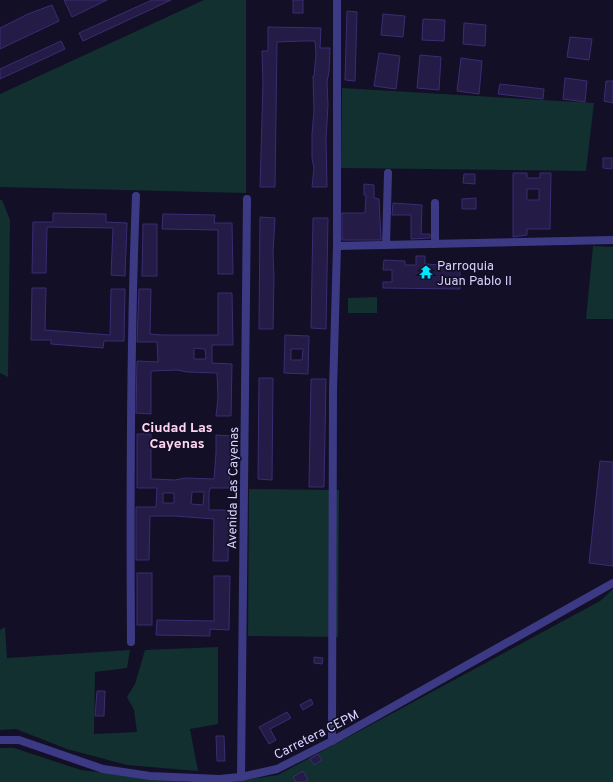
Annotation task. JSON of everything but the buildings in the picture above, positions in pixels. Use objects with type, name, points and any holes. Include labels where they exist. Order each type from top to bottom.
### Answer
[{"type":"street","points":[[332,741],[333,398],[337,246],[337,0]]},
{"type":"street","points":[[386,245],[388,173]]},
{"type":"street","points":[[131,642],[131,351],[136,196]]},
{"type":"street","name":"Avenida Las Cayenas","points":[[241,777],[247,199]]},
{"type":"street","points":[[435,203],[435,244]]},
{"type":"street","points":[[337,246],[613,240]]},
{"type":"street","name":"Carretera CEPM","points":[[0,740],[20,740],[103,769],[150,776],[219,779],[241,777],[277,769],[332,741],[613,583]]},
{"type":"green space","points":[[204,0],[246,0],[246,193],[0,187],[0,94]]},
{"type":"green space","points":[[342,88],[594,103],[586,171],[341,168]]},
{"type":"green space","points":[[0,200],[2,200],[10,220],[8,377],[0,373]]},
{"type":"green space","points":[[593,246],[613,247],[613,319],[586,319]]},
{"type":"green space","points":[[377,297],[377,313],[348,313],[348,298]]},
{"type":"green space","points":[[249,489],[339,490],[338,637],[248,636]]},
{"type":"green space","points":[[613,589],[613,782],[230,782],[278,775],[600,601]]},
{"type":"green space","points":[[5,627],[7,658],[130,650],[127,668],[95,672],[94,734],[137,732],[134,710],[127,697],[135,684],[145,650],[218,647],[218,724],[190,729],[198,771],[127,765],[67,749],[16,729],[0,730],[0,630]]},
{"type":"green space","points":[[0,748],[14,748],[81,770],[187,782],[0,782]]},
{"type":"place","name":"Parroquia Juan Pablo II","points":[[426,272]]},
{"type":"district","name":"Ciudad Las Cayenas","points":[[177,436]]}]
